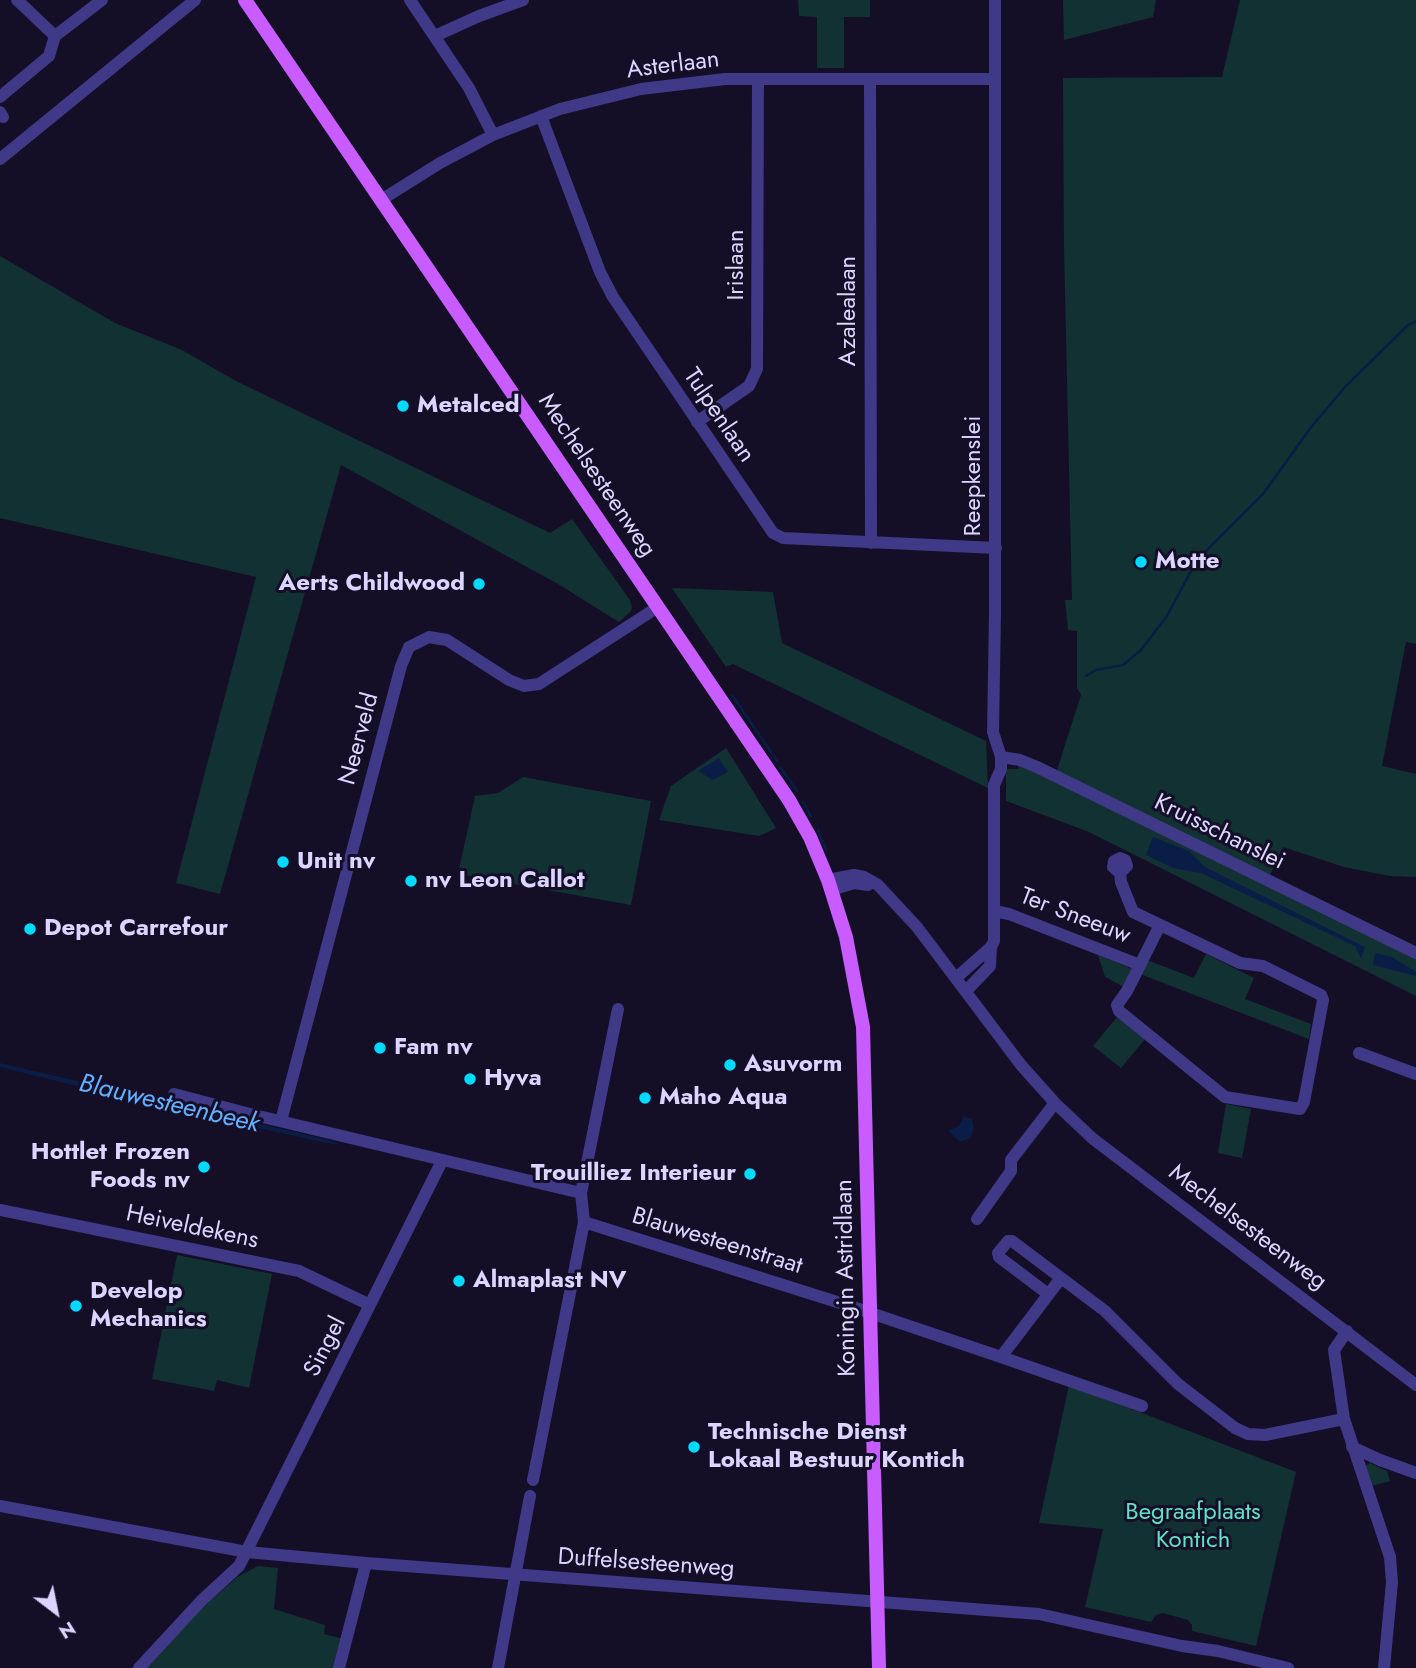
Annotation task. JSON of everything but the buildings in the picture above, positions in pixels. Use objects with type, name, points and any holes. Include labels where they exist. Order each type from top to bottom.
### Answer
[{"type":"main road","name":"Mechelsesteenweg","points":[[245,0],[789,800],[810,837],[829,885]]},
{"type":"main road","name":"Koningin Astridlaan","points":[[829,885],[846,937],[863,1027],[879,1668]]},
{"type":"street","points":[[17,0],[55,36]]},
{"type":"street","points":[[0,97],[49,56],[55,36],[102,0]]},
{"type":"street","points":[[0,159],[195,0]]},
{"type":"street","points":[[410,0],[470,88],[493,135]]},
{"type":"street","points":[[435,36],[523,0]]},
{"type":"street","name":"Reepkenslei","points":[[966,991],[990,966],[994,941],[994,785],[1001,769],[1001,757],[993,732],[996,548],[995,0]]},
{"type":"street","name":"Asterlaan","points":[[381,200],[440,163],[493,135],[583,103],[642,89],[702,81],[758,79],[995,79]]},
{"type":"street","name":"Irislaan","points":[[697,422],[749,386],[757,369],[758,79]]},
{"type":"street","name":"Azalealaan","points":[[870,79],[871,542]]},
{"type":"street","name":"Tulpenlaan","points":[[541,116],[607,285],[620,310],[775,536],[996,548]]},
{"type":"street","name":"Neerveld","points":[[281,1121],[401,666],[409,647],[429,637],[447,640],[509,680],[524,685],[539,684],[658,607]]},
{"type":"street","name":"Kruisschanslei","points":[[1001,757],[1020,760],[1037,767],[1416,953]]},
{"type":"street","points":[[1120,873],[1131,910],[1160,925]]},
{"type":"street","name":"Mechelsesteenweg","points":[[829,885],[854,875],[864,877],[884,891],[917,927],[1021,1065],[1055,1103],[1092,1138],[1416,1385]]},
{"type":"street","name":"Ter Sneeuw","points":[[994,911],[1009,914],[1140,965]]},
{"type":"street","name":"Ter Sneeuw","points":[[1160,925],[1240,963],[1263,966],[1321,995],[1323,1000],[1304,1102],[1300,1110],[1225,1097],[1119,1011],[1117,1005],[1140,965],[1160,925]]},
{"type":"street","points":[[956,978],[991,947]]},
{"type":"street","points":[[533,1480],[584,1222],[581,1193],[618,1009]]},
{"type":"street","points":[[1359,1053],[1416,1074]]},
{"type":"street","points":[[174,1094],[581,1193]]},
{"type":"street","points":[[977,1219],[1011,1171],[1011,1160],[1055,1103]]},
{"type":"street","name":"Singel","points":[[139,1668],[201,1601],[237,1570],[442,1161]]},
{"type":"street","name":"Heiveldekens","points":[[0,1210],[299,1271],[370,1305]]},
{"type":"street","name":"Blauwesteenstraat","points":[[584,1222],[871,1313],[1142,1406]]},
{"type":"street","points":[[1048,1294],[999,1258],[998,1253],[1008,1241],[1013,1241],[1105,1311],[1178,1384],[1235,1429],[1248,1434],[1265,1435],[1344,1419]]},
{"type":"street","points":[[1001,1357],[1061,1278]]},
{"type":"street","points":[[1347,1331],[1334,1350],[1344,1419],[1390,1557],[1392,1582],[1384,1668]]},
{"type":"street","points":[[1352,1447],[1416,1473]]},
{"type":"street","points":[[498,1668],[530,1496]]},
{"type":"street","name":"Duffelsesteenweg","points":[[0,1506],[247,1552],[1039,1615],[1288,1668]]},
{"type":"street","points":[[339,1668],[366,1563]]},
{"type":"green space","points":[[798,0],[870,0],[870,17],[844,17],[844,68],[817,68],[817,17],[799,16]]},
{"type":"green space","points":[[1063,0],[1156,0],[1153,17],[1064,40]]},
{"type":"green space","points":[[1240,0],[1416,0],[1416,644],[1406,642],[1382,766],[1416,774],[1416,877],[1390,876],[1344,867],[1283,847],[1269,877],[1056,773],[1081,695],[1077,688],[1077,631],[1068,630],[1065,600],[1072,600],[1063,78],[1222,77]]},
{"type":"green space","points":[[0,256],[115,323],[182,350],[236,381],[550,533],[572,519],[630,600],[630,612],[619,622],[558,584],[341,465],[220,894],[176,883],[256,577],[0,518]]},
{"type":"green space","points":[[672,588],[773,592],[782,643],[986,741],[988,788],[733,664],[726,667]]},
{"type":"green space","points":[[726,748],[776,828],[759,836],[659,820],[671,786]]},
{"type":"green space","points":[[1020,760],[1416,953],[1416,996],[1089,832],[1006,801],[1006,769],[1018,769]]},
{"type":"green space","points":[[523,777],[651,801],[631,905],[458,874],[475,796],[498,793]]},
{"type":"green space","points":[[1206,954],[1254,978],[1245,999],[1311,1024],[1309,1039],[1140,974],[1147,960],[1194,978]]},
{"type":"green space","points":[[1098,955],[1132,969],[1124,987],[1105,977]]},
{"type":"green space","points":[[1117,1017],[1145,1039],[1121,1068],[1093,1046]]},
{"type":"green space","points":[[1226,1104],[1251,1109],[1242,1158],[1218,1153]]},
{"type":"green space","points":[[177,1255],[272,1274],[249,1388],[217,1380],[214,1391],[152,1379]]},
{"type":"green space","name":"Begraafplaats Kontich","points":[[1069,1385],[1296,1472],[1256,1646],[1192,1631],[1188,1620],[1163,1613],[1156,1615],[1151,1622],[1085,1607],[1103,1529],[1039,1523]]},
{"type":"green space","points":[[1370,1463],[1387,1471],[1390,1481],[1372,1486],[1365,1466]]},
{"type":"green space","points":[[258,1566],[278,1568],[274,1609],[325,1625],[324,1634],[343,1639],[336,1668],[147,1668],[200,1610],[237,1577]]},
{"type":"water","points":[[719,758],[728,772],[713,780],[698,771]]},
{"type":"water","points":[[1153,837],[1189,851],[1205,867],[1365,947],[1361,958],[1355,946],[1201,873],[1173,868],[1146,855]]},
{"type":"water","points":[[1375,953],[1392,957],[1416,972],[1416,976],[1373,965]]},
{"type":"water","name":"Blauwesteenbeek","points":[[0,1063],[338,1143],[337,1145],[187,1113],[0,1067]]},
{"type":"water","points":[[964,1116],[972,1119],[974,1128],[970,1138],[960,1142],[948,1131],[959,1126]]},
{"type":"waterway","points":[[1086,676],[1096,670],[1123,665],[1141,650],[1167,616],[1192,569],[1206,551],[1263,494],[1312,426],[1346,386],[1407,326],[1416,321]]},
{"type":"waterway","points":[[732,695],[777,761]]},
{"type":"waterway","points":[[780,767],[797,791]]},
{"type":"waterway","points":[[803,802],[811,817]]},
{"type":"waterway","points":[[818,830],[826,849]]},
{"type":"place","name":"Metalced","points":[[403,406]]},
{"type":"place","name":"Motte","points":[[1141,562]]},
{"type":"place","name":"Aerts Childwood","points":[[479,584]]},
{"type":"place","name":"Unit nv","points":[[283,862]]},
{"type":"place","name":"nv Leon Callot","points":[[411,881]]},
{"type":"place","name":"Depot Carrefour","points":[[30,929]]},
{"type":"place","name":"Fam nv","points":[[380,1048]]},
{"type":"place","name":"Asuvorm","points":[[730,1065]]},
{"type":"place","name":"Hyva","points":[[470,1079]]},
{"type":"place","name":"Maho Aqua","points":[[645,1098]]},
{"type":"place","name":"Hottlet Frozen Foods nv","points":[[204,1167]]},
{"type":"place","name":"Trouilliez Interieur","points":[[750,1174]]},
{"type":"place","name":"Almaplast NV","points":[[459,1281]]},
{"type":"place","name":"Develop Mechanics","points":[[76,1306]]},
{"type":"place","name":"Technische Dienst Lokaal Bestuur Kontich","points":[[694,1447]]}]
